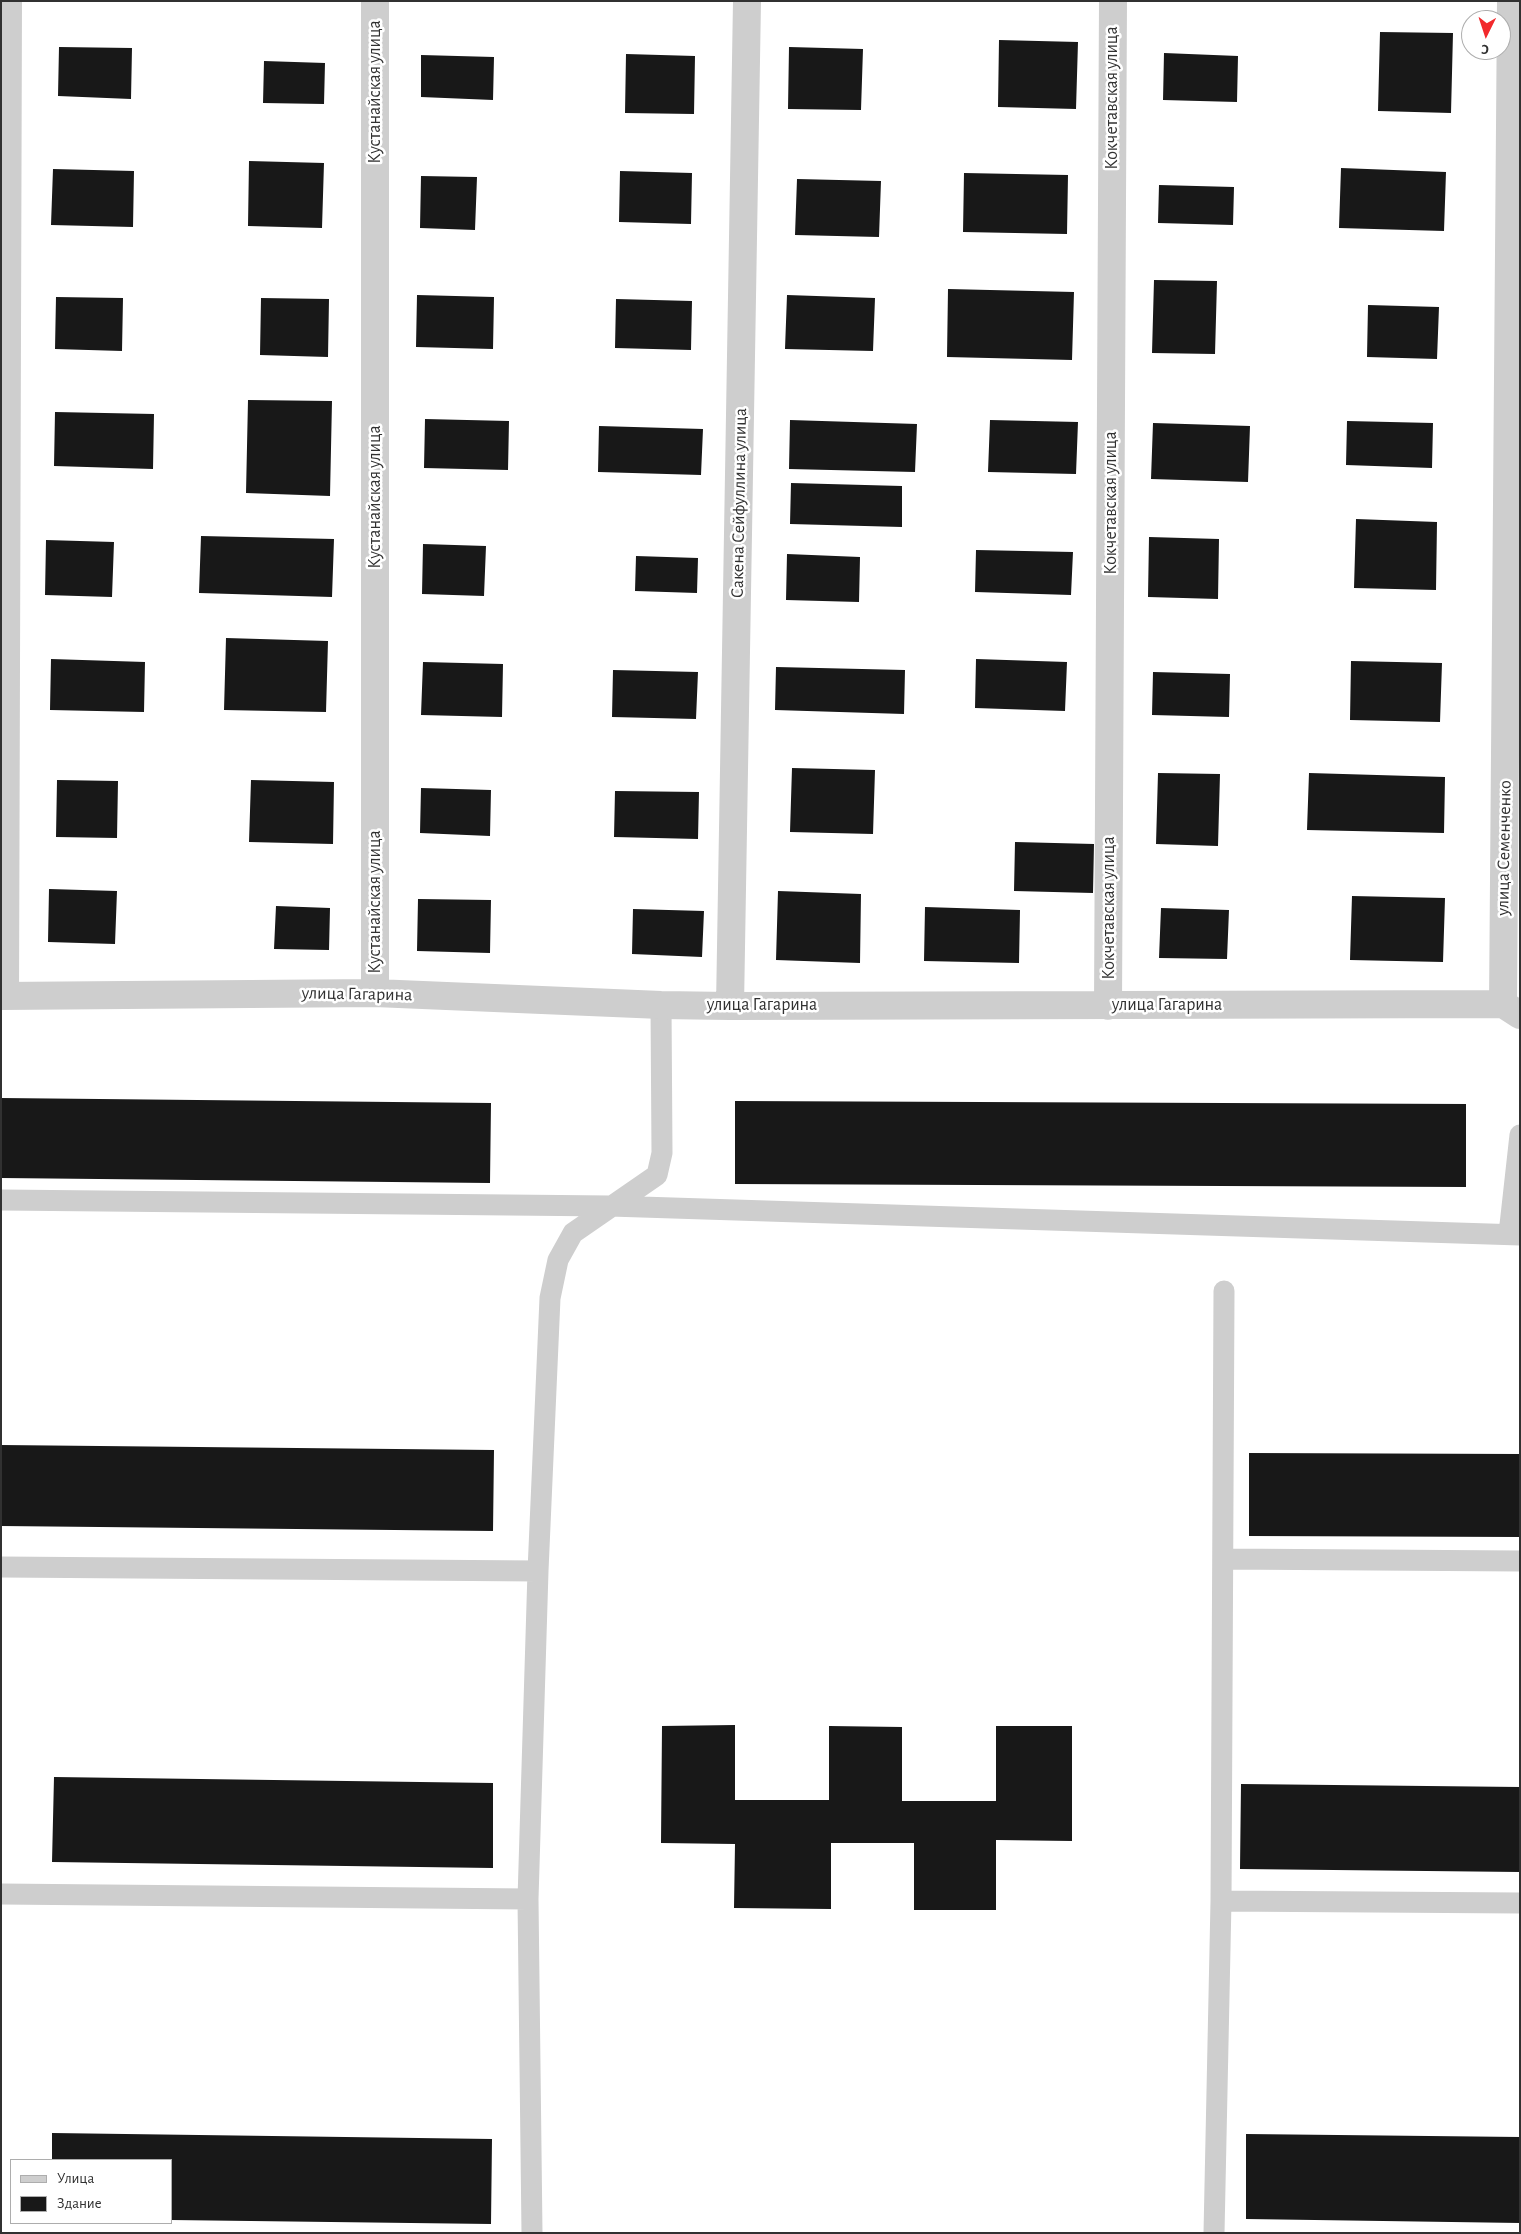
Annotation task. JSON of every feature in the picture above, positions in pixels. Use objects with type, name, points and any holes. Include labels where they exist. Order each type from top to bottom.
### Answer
[{"type":"street","points":[[3,996],[8,1]]},
{"type":"street","name":"Кустанайская улица","points":[[375,1],[375,993]]},
{"type":"street","name":"Сакена Сейфуллина улица","points":[[730,1006],[748,1]]},
{"type":"street","name":"Кокчетавская улица","points":[[1108,1006],[1113,1]]},
{"type":"street","name":"улица Семенченко","points":[[1511,1],[1515,93],[1511,995]]},
{"type":"street","name":"улица Гагарина","points":[[3,996],[375,993],[661,1005],[1108,1006],[1511,995]]},
{"type":"lane","points":[[532,2233],[528,1899],[538,1571],[550,1298],[558,1260],[573,1233],[657,1175],[662,1153],[661,1005]]},
{"type":"lane","points":[[1,1200],[610,1206],[1515,1235],[1520,1135]]},
{"type":"lane","points":[[1214,2233],[1222,1901],[1224,1291]]},
{"type":"lane","points":[[1223,1559],[1520,1561]]},
{"type":"lane","points":[[1,1566],[538,1571]]},
{"type":"lane","points":[[1,1894],[528,1899]]},
{"type":"lane","points":[[1222,1901],[1520,1903]]},
{"type":"building","points":[[1380,32],[1453,33],[1451,113],[1378,111]]},
{"type":"building","points":[[999,40],[1078,42],[1076,109],[998,107]]},
{"type":"building","points":[[59,47],[132,48],[131,99],[58,96]]},
{"type":"building","points":[[789,47],[863,49],[861,110],[788,109]]},
{"type":"building","points":[[1164,53],[1238,56],[1237,102],[1163,100]]},
{"type":"building","points":[[626,54],[695,56],[694,114],[625,113]]},
{"type":"building","points":[[421,55],[494,57],[493,100],[421,97]]},
{"type":"building","points":[[264,61],[325,63],[324,104],[263,103]]},
{"type":"building","points":[[249,161],[324,163],[322,228],[248,226]]},
{"type":"building","points":[[1341,168],[1446,172],[1444,231],[1339,228]]},
{"type":"building","points":[[53,169],[134,171],[133,227],[51,225]]},
{"type":"building","points":[[620,171],[692,173],[691,224],[619,222]]},
{"type":"building","points":[[964,173],[1068,175],[1067,234],[963,232]]},
{"type":"building","points":[[421,176],[477,177],[475,230],[420,228]]},
{"type":"building","points":[[797,179],[881,181],[879,237],[795,235]]},
{"type":"building","points":[[1159,185],[1234,187],[1233,225],[1158,223]]},
{"type":"building","points":[[1154,280],[1217,281],[1215,354],[1152,353]]},
{"type":"building","points":[[948,289],[1074,292],[1072,360],[947,357]]},
{"type":"building","points":[[417,295],[494,297],[493,349],[416,347]]},
{"type":"building","points":[[787,295],[875,298],[873,351],[785,349]]},
{"type":"building","points":[[56,297],[123,298],[122,351],[55,349]]},
{"type":"building","points":[[261,298],[329,299],[328,357],[260,355]]},
{"type":"building","points":[[616,299],[692,301],[691,350],[615,348]]},
{"type":"building","points":[[1368,305],[1439,307],[1437,359],[1367,357]]},
{"type":"building","points":[[248,400],[332,401],[330,496],[246,493]]},
{"type":"building","points":[[55,412],[154,414],[153,469],[54,466]]},
{"type":"building","points":[[425,419],[509,421],[508,470],[424,468]]},
{"type":"building","points":[[790,420],[917,424],[915,472],[789,469]]},
{"type":"building","points":[[990,420],[1078,422],[1076,474],[988,472]]},
{"type":"building","points":[[1347,421],[1433,423],[1432,468],[1346,465]]},
{"type":"building","points":[[1153,423],[1250,426],[1248,482],[1151,479]]},
{"type":"building","points":[[599,426],[703,429],[701,475],[598,472]]},
{"type":"building","points":[[791,483],[902,486],[902,527],[790,524]]},
{"type":"building","points":[[1356,519],[1437,522],[1436,590],[1354,588]]},
{"type":"building","points":[[201,536],[334,539],[332,597],[199,593]]},
{"type":"building","points":[[1149,537],[1219,539],[1218,599],[1148,597]]},
{"type":"building","points":[[46,540],[114,542],[112,597],[45,595]]},
{"type":"building","points":[[423,544],[486,546],[484,596],[422,594]]},
{"type":"building","points":[[976,550],[1073,552],[1071,595],[975,592]]},
{"type":"building","points":[[787,554],[860,557],[859,602],[786,600]]},
{"type":"building","points":[[636,556],[698,558],[697,593],[635,591]]},
{"type":"building","points":[[226,638],[328,641],[326,712],[224,710]]},
{"type":"building","points":[[51,659],[145,662],[144,712],[50,710]]},
{"type":"building","points":[[976,659],[1067,662],[1065,711],[975,708]]},
{"type":"building","points":[[1351,661],[1442,663],[1440,722],[1350,720]]},
{"type":"building","points":[[423,662],[503,664],[502,717],[421,715]]},
{"type":"building","points":[[776,667],[905,670],[904,714],[775,710]]},
{"type":"building","points":[[613,670],[698,672],[696,719],[612,717]]},
{"type":"building","points":[[1153,672],[1230,674],[1229,717],[1152,715]]},
{"type":"building","points":[[792,768],[875,770],[873,834],[790,832]]},
{"type":"building","points":[[1158,773],[1220,774],[1218,846],[1156,844]]},
{"type":"building","points":[[1309,773],[1445,777],[1444,833],[1307,830]]},
{"type":"building","points":[[57,780],[118,781],[117,838],[56,837]]},
{"type":"building","points":[[251,780],[334,782],[333,844],[249,842]]},
{"type":"building","points":[[421,788],[491,790],[490,836],[420,833]]},
{"type":"building","points":[[615,791],[699,792],[698,839],[614,837]]},
{"type":"building","points":[[1015,842],[1094,844],[1093,893],[1014,891]]},
{"type":"building","points":[[49,889],[117,891],[115,944],[48,942]]},
{"type":"building","points":[[778,891],[861,894],[860,963],[776,960]]},
{"type":"building","points":[[1352,896],[1445,898],[1443,962],[1350,960]]},
{"type":"building","points":[[418,899],[491,900],[490,953],[417,951]]},
{"type":"building","points":[[276,906],[330,908],[329,950],[274,949]]},
{"type":"building","points":[[925,907],[1020,910],[1019,963],[924,961]]},
{"type":"building","points":[[1161,908],[1229,910],[1227,959],[1159,958]]},
{"type":"building","points":[[633,909],[704,911],[702,957],[632,954]]},
{"type":"building","points":[[1,1098],[491,1103],[490,1183],[1,1178]]},
{"type":"building","points":[[735,1101],[1466,1104],[1466,1187],[735,1184]]},
{"type":"building","points":[[1,1445],[494,1450],[493,1531],[1,1526]]},
{"type":"building","points":[[1249,1453],[1520,1454],[1520,1537],[1249,1536]]},
{"type":"building","points":[[735,1725],[735,1800],[829,1800],[829,1726],[902,1727],[902,1801],[996,1801],[996,1726],[1072,1726],[1072,1841],[996,1840],[996,1910],[914,1910],[914,1843],[831,1843],[831,1909],[734,1908],[735,1844],[661,1843],[662,1726]]},
{"type":"building","points":[[54,1777],[493,1783],[493,1868],[52,1862]]},
{"type":"building","points":[[1241,1784],[1520,1787],[1520,1872],[1240,1869]]},
{"type":"building","points":[[52,2133],[492,2139],[491,2224],[172,2220],[172,2159],[52,2159]]},
{"type":"building","points":[[1246,2134],[1520,2137],[1520,2223],[1246,2219]]}]
